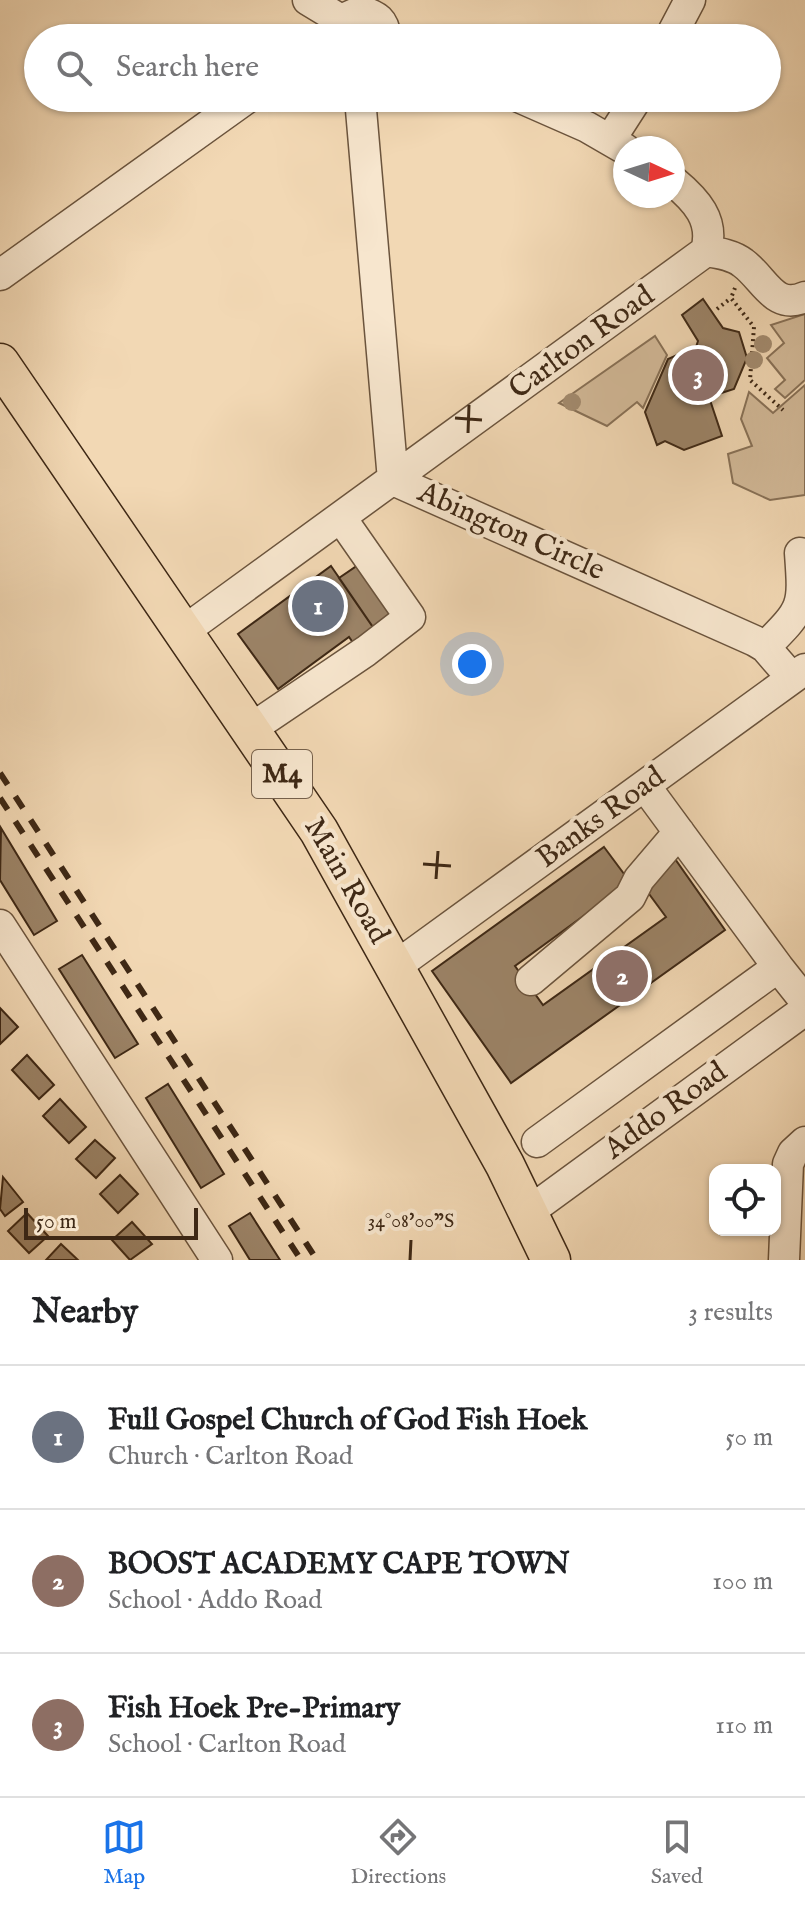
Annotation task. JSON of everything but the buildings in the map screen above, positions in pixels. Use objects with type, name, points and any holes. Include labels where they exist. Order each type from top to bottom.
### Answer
[{"type":"main road","name":"Main Road","points":[[0,363],[252,728],[319,831],[396,966],[551,1260]]},
{"type":"street","points":[[308,0],[333,24]]},
{"type":"street","points":[[677,24],[690,0]]},
{"type":"street","points":[[344,24],[361,11],[384,18]]},
{"type":"street","points":[[0,275],[227,112]]},
{"type":"street","name":"Abington Circle","points":[[361,112],[393,480],[765,647],[799,673]]},
{"type":"street","points":[[550,112],[613,142]]},
{"type":"street","points":[[620,136],[631,112]]},
{"type":"street","points":[[685,193],[709,224],[706,251],[745,264],[779,299],[792,302],[805,297]]},
{"type":"street","name":"Carlton Road","points":[[184,631],[706,251]]},
{"type":"street","points":[[252,728],[366,651],[410,617],[341,518]]},
{"type":"street","points":[[765,647],[799,608],[803,597],[800,553]]},
{"type":"street","name":"Banks Road","points":[[396,966],[799,673]]},
{"type":"street","points":[[645,786],[805,1001]]},
{"type":"street","points":[[531,980],[630,897],[639,879],[679,832]]},
{"type":"street","points":[[0,925],[217,1260]]},
{"type":"street","points":[[537,1142],[778,967]]},
{"type":"street","name":"Addo Road","points":[[527,1213],[805,1010]]},
{"type":"street","points":[[784,1260],[788,1164],[793,1153],[805,1142]]},
{"type":"path","points":[[717,309],[731,298],[745,264]]},
{"type":"path","points":[[731,298],[754,327],[750,380],[783,410]]},
{"type":"shaded area","points":[[805,314],[805,380],[785,398],[775,389],[785,380],[767,358],[784,343],[771,325]]},
{"type":"shaded area","points":[[655,336],[667,355],[643,408],[637,402],[607,426],[559,403]]},
{"type":"shaded area","points":[[805,385],[805,495],[770,500],[733,483],[728,454],[752,446],[741,419],[749,392],[773,413]]},
{"type":"railway","points":[[0,773],[317,1260]]},
{"type":"railway","points":[[0,798],[301,1260]]},
{"type":"place","name":"Fish Hoek Pre-Primary","points":[[698,375]]},
{"type":"place","name":"Full Gospel Church of God Fish Hoek","points":[[318,606]]},
{"type":"place","name":"BOOST ACADEMY CAPE TOWN","points":[[622,976]]}]
